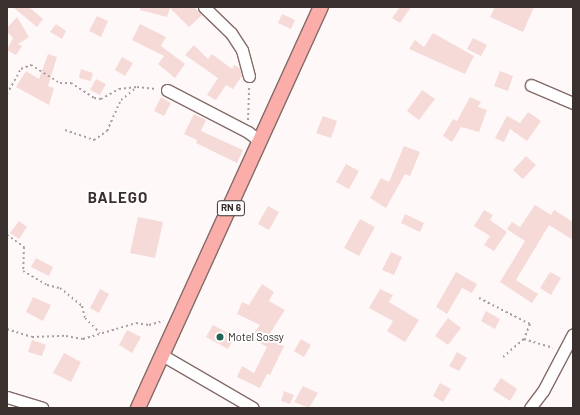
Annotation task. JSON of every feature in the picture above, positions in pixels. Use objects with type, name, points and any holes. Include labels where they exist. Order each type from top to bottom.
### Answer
[{"type":"main road","name":"RN 6","points":[[138,408],[260,141],[284,84],[321,7]]},
{"type":"street","points":[[204,7],[231,33],[242,50],[249,76]]},
{"type":"street","points":[[531,85],[573,103]]},
{"type":"street","points":[[167,90],[248,132],[260,141]]},
{"type":"street","points":[[530,408],[543,391],[573,334]]},
{"type":"street","points":[[162,355],[253,408]]},
{"type":"street","points":[[7,397],[42,408]]},
{"type":"path","points":[[7,94],[21,69],[30,65],[60,84],[71,83],[94,98],[101,99],[119,89],[137,87],[167,90]]},
{"type":"path","points":[[248,132],[249,76]]},
{"type":"path","points":[[65,130],[94,140],[107,131],[121,100],[137,87]]},
{"type":"path","points":[[7,235],[24,247],[23,271],[47,285],[60,288],[82,306],[85,318],[100,334]]},
{"type":"path","points":[[479,298],[530,324],[524,339],[503,357]]},
{"type":"path","points":[[7,329],[32,337],[66,336],[83,339],[136,323],[149,325],[180,318]]},
{"type":"path","points":[[524,339],[563,352]]},
{"type":"building","points":[[13,7],[29,7],[43,19],[37,27]]},
{"type":"building","points":[[140,7],[194,7],[202,15],[189,27],[170,8],[167,17],[140,10]]},
{"type":"building","points":[[400,7],[411,7],[400,23],[392,18]]},
{"type":"building","points":[[495,7],[534,7],[523,32],[490,17]]},
{"type":"building","points":[[282,14],[295,20],[291,29],[278,23]]},
{"type":"building","points":[[97,16],[108,21],[101,37],[89,31]]},
{"type":"building","points":[[17,17],[29,37],[18,44],[22,46],[16,55],[7,50],[13,38],[7,32],[7,28]]},
{"type":"building","points":[[56,24],[66,31],[62,39],[50,32]]},
{"type":"building","points":[[140,24],[166,37],[161,46],[185,64],[175,78],[158,64],[164,56],[132,40]]},
{"type":"building","points":[[433,33],[474,56],[465,74],[409,49],[415,40],[424,47]]},
{"type":"building","points":[[473,38],[487,45],[481,56],[467,49]]},
{"type":"building","points":[[194,45],[208,59],[212,54],[232,69],[234,65],[240,68],[242,76],[233,89],[226,85],[216,100],[207,95],[218,78],[185,55]]},
{"type":"building","points":[[48,54],[57,57],[48,86],[54,88],[49,105],[16,87],[26,71],[39,79]]},
{"type":"building","points":[[122,57],[133,63],[125,76],[115,70]]},
{"type":"building","points":[[81,69],[93,73],[91,81],[79,78]]},
{"type":"building","points":[[500,71],[513,76],[508,91],[494,86]]},
{"type":"building","points":[[96,79],[106,84],[100,95],[90,90]]},
{"type":"building","points":[[422,90],[435,99],[419,120],[407,111]]},
{"type":"building","points":[[161,97],[171,103],[164,116],[154,111]]},
{"type":"building","points":[[470,97],[481,102],[478,107],[487,110],[479,132],[461,127],[452,142],[443,136],[453,119],[457,121]]},
{"type":"building","points":[[528,112],[541,121],[527,141],[510,129],[504,142],[495,138],[507,116],[520,123]]},
{"type":"building","points":[[194,114],[206,120],[201,131],[243,150],[237,163],[196,143],[197,140],[184,134]]},
{"type":"building","points":[[323,116],[337,121],[331,138],[316,133]]},
{"type":"building","points":[[404,146],[420,152],[410,176],[405,174],[386,208],[370,198],[381,178],[389,182]]},
{"type":"building","points":[[526,156],[536,165],[523,179],[513,170]]},
{"type":"building","points":[[346,164],[359,171],[349,189],[336,182]]},
{"type":"building","points":[[535,205],[551,215],[554,210],[573,222],[573,240],[549,225],[516,280],[538,294],[532,303],[500,282],[525,241],[507,229],[512,222],[520,227]]},
{"type":"building","points":[[268,206],[279,212],[269,230],[258,224]]},
{"type":"building","points":[[484,210],[493,215],[490,220],[507,232],[494,251],[484,245],[490,236],[474,226]]},
{"type":"building","points":[[405,214],[424,223],[420,232],[401,223]]},
{"type":"building","points":[[138,217],[163,222],[155,258],[130,253]]},
{"type":"building","points":[[360,219],[375,227],[359,256],[344,248]]},
{"type":"building","points":[[19,221],[27,227],[19,239],[10,233]]},
{"type":"building","points":[[391,252],[402,257],[394,275],[382,270]]},
{"type":"building","points":[[36,258],[53,267],[49,276],[31,267]]},
{"type":"building","points":[[456,272],[477,284],[472,293],[462,288],[447,314],[436,307]]},
{"type":"building","points":[[550,272],[561,278],[551,295],[540,288]]},
{"type":"building","points":[[262,284],[274,292],[269,301],[285,310],[267,338],[284,346],[270,375],[267,374],[260,388],[237,377],[242,366],[254,373],[267,347],[251,337],[260,325],[237,314],[242,302],[249,305]]},
{"type":"building","points":[[100,289],[109,294],[99,313],[90,308]]},
{"type":"building","points":[[380,289],[393,295],[389,302],[419,320],[405,342],[387,331],[393,321],[369,308]]},
{"type":"building","points":[[33,297],[51,305],[43,321],[26,312]]},
{"type":"building","points":[[486,311],[500,319],[495,329],[481,321]]},
{"type":"building","points":[[448,318],[461,328],[448,345],[435,336]]},
{"type":"building","name":"Motel Sossy","points":[[213,325],[235,337],[228,349],[206,337]]},
{"type":"building","points":[[127,330],[141,337],[132,353],[119,345]]},
{"type":"building","points":[[301,339],[311,345],[304,357],[294,351]]},
{"type":"building","points":[[32,340],[46,345],[42,356],[28,352]]},
{"type":"building","points":[[457,352],[467,358],[459,371],[449,366]]},
{"type":"building","points":[[64,353],[81,362],[71,382],[53,373]]},
{"type":"building","points":[[501,378],[517,389],[510,401],[493,390]]},
{"type":"building","points":[[440,383],[451,389],[443,402],[433,396]]},
{"type":"building","points":[[303,386],[318,393],[309,408],[294,402]]},
{"type":"building","points":[[284,391],[294,395],[290,404],[281,401]]},
{"type":"place","name":"Motel Sossy","points":[[220,337]]},
{"type":"district","name":"BALEGO","points":[[118,198]]}]
